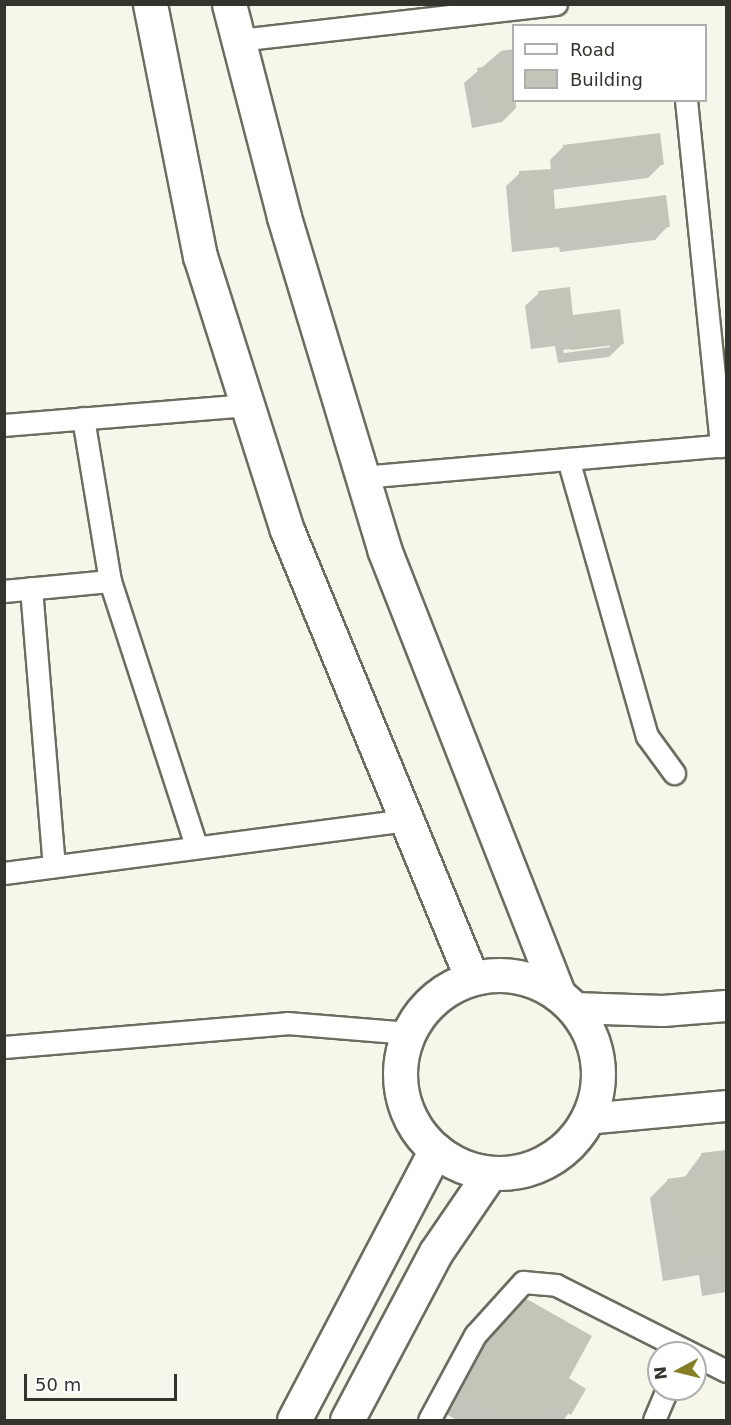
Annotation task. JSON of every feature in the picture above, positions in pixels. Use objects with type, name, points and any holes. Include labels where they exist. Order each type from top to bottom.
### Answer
[{"type":"main road","points":[[150,4],[200,256],[287,530],[472,978]]},
{"type":"main road","points":[[233,5],[239,40],[361,477],[384,549],[566,1002],[591,1037],[598,1070],[587,1119],[554,1157],[523,1170],[490,1173],[458,1164],[436,1150],[419,1132],[404,1101],[401,1066],[409,1033],[441,993],[472,978],[518,976],[566,1002],[663,1011],[726,1006]]},
{"type":"main road","points":[[587,1119],[726,1106]]},
{"type":"main road","points":[[294,1420],[436,1150]]},
{"type":"main road","points":[[347,1420],[436,1252],[490,1173]]},
{"type":"street","points":[[239,40],[414,12],[556,4]]},
{"type":"street","points":[[361,477],[724,445],[686,102]]},
{"type":"street","points":[[4,424],[246,405]]},
{"type":"street","points":[[83,418],[110,581],[196,846]]},
{"type":"street","points":[[568,459],[647,736],[674,773]]},
{"type":"street","points":[[4,591],[110,581]]},
{"type":"street","points":[[30,588],[54,866]]},
{"type":"street","points":[[4,873],[406,820]]},
{"type":"street","points":[[4,1047],[286,1023],[409,1033]]},
{"type":"street","points":[[429,1420],[475,1335],[523,1282],[556,1285],[666,1341]]},
{"type":"street","points":[[707,1362],[726,1371]]},
{"type":"street","points":[[654,1420],[662,1401]]},
{"type":"building","points":[[512,62],[513,110],[485,115],[477,68]]},
{"type":"building","points":[[660,133],[664,165],[567,177],[563,145]]},
{"type":"building","points":[[552,169],[555,209],[666,195],[670,227],[573,239],[573,234],[525,239],[519,171]]},
{"type":"building","points":[[570,287],[573,315],[620,309],[624,344],[571,350],[569,333],[544,336],[538,291]]},
{"type":"building","points":[[726,1150],[726,1257],[680,1264],[667,1179],[704,1174],[701,1153]]},
{"type":"building","points":[[525,1298],[592,1336],[569,1378],[586,1389],[571,1415],[554,1405],[545,1420],[504,1420],[461,1395],[485,1342]]}]
